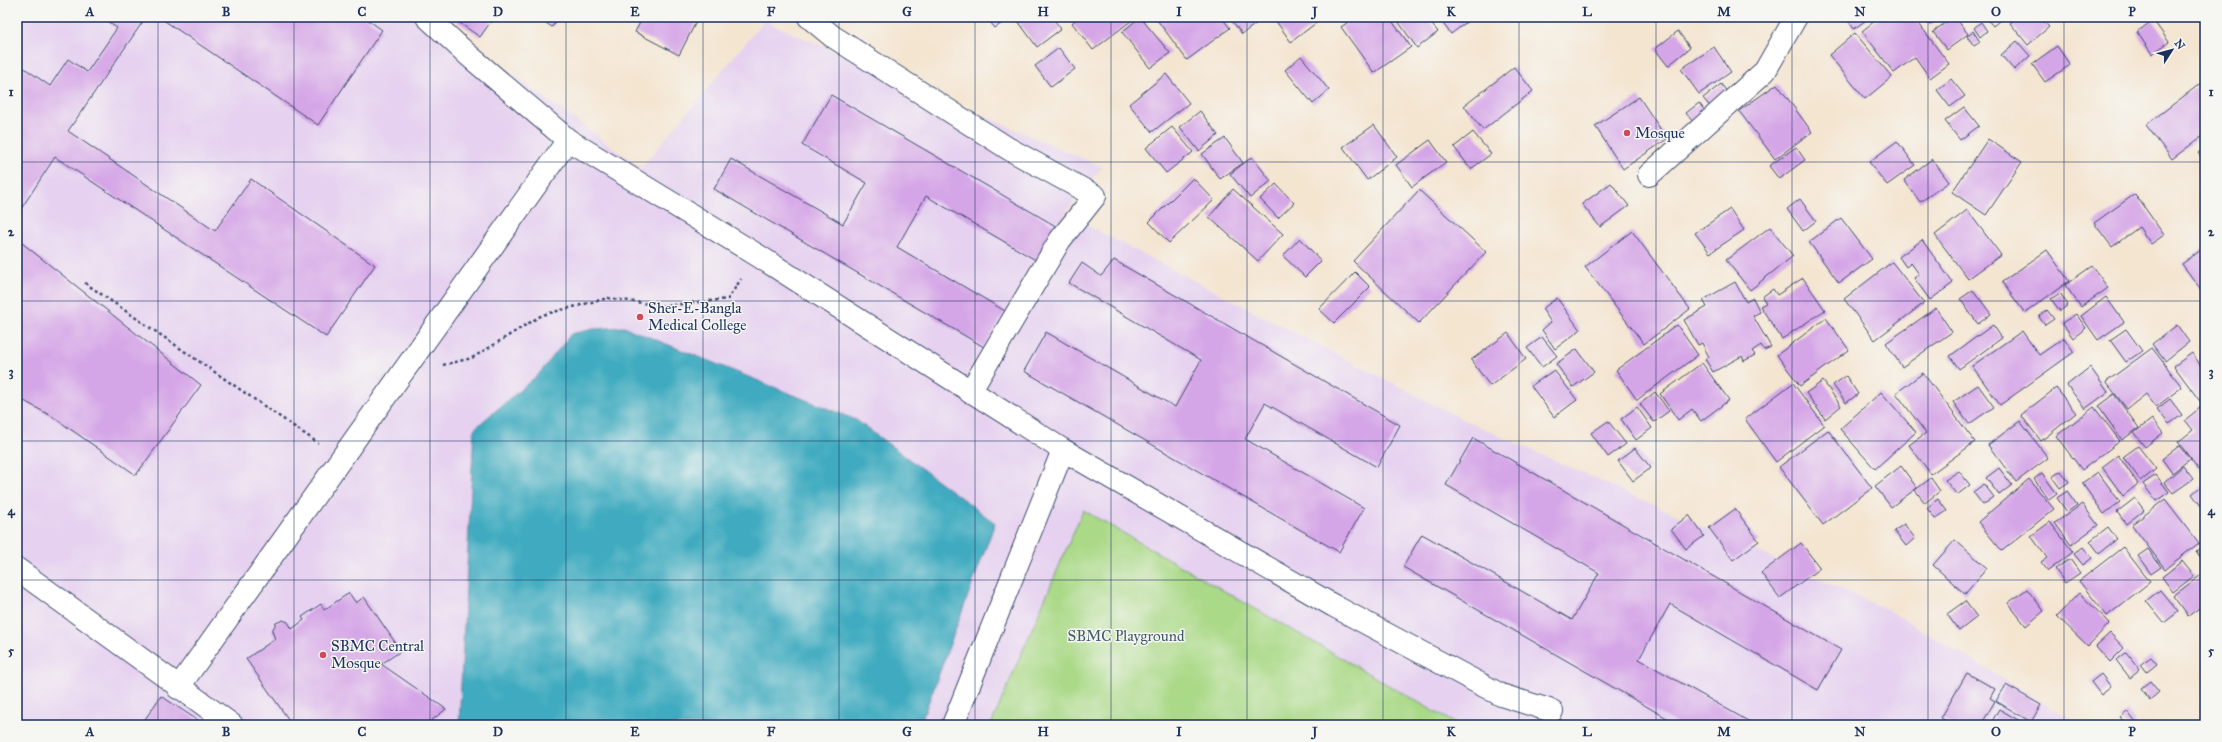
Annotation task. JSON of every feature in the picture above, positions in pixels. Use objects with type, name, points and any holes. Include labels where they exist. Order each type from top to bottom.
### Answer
[{"type":"street","points":[[427,17],[467,54],[568,140],[756,255],[1063,450],[1128,486],[1334,606],[1480,684],[1501,695],[1552,711]]},
{"type":"street","points":[[809,17],[832,36],[1009,149],[1095,196],[1060,240],[970,392]]},
{"type":"street","points":[[1648,175],[1765,71],[1796,17]]},
{"type":"street","points":[[178,688],[340,458],[401,376],[568,140]]},
{"type":"street","points":[[953,725],[1063,450]]},
{"type":"street","points":[[17,569],[178,688],[232,725]]},
{"type":"path","points":[[401,376],[472,358],[542,315],[608,298],[663,306],[728,299],[756,255]]},
{"type":"path","points":[[85,283],[340,458]]},
{"type":"shaded area","name":"Sher-E-Bangla Medical College","points":[[17,17],[449,17],[490,58],[641,168],[764,21],[1102,167],[1065,214],[1462,419],[1888,610],[2080,725],[17,725]]},
{"type":"green space","name":"SBMC Playground","points":[[1083,510],[1458,725],[991,725]]},
{"type":"water","points":[[624,327],[856,420],[995,523],[920,725],[459,725],[474,429],[539,374],[571,334],[593,329]]},
{"type":"building","points":[[101,17],[146,17],[68,131],[215,231],[251,179],[375,265],[326,337],[55,157],[17,215],[17,63],[50,86],[68,59],[87,72],[117,28]]},
{"type":"building","points":[[159,17],[364,17],[382,30],[318,125]]},
{"type":"building","points":[[451,17],[494,17],[480,37]]},
{"type":"building","points":[[537,17],[559,17],[552,27]]},
{"type":"building","points":[[643,17],[686,17],[696,22],[679,55],[635,32]]},
{"type":"building","points":[[986,17],[1010,17],[995,28]]},
{"type":"building","points":[[1015,17],[1052,17],[1061,29],[1037,47]]},
{"type":"building","points":[[1079,17],[1136,17],[1093,50],[1072,23]]},
{"type":"building","points":[[1140,17],[1170,53],[1150,68],[1122,32]]},
{"type":"building","points":[[1155,17],[1221,17],[1230,28],[1187,60]]},
{"type":"building","points":[[1229,17],[1265,17],[1242,34]]},
{"type":"building","points":[[1273,17],[1312,17],[1316,23],[1291,42]]},
{"type":"building","points":[[1355,17],[1389,17],[1411,47],[1374,73],[1341,27]]},
{"type":"building","points":[[1395,17],[1426,17],[1438,32],[1417,48]]},
{"type":"building","points":[[1438,17],[1473,17],[1451,34]]},
{"type":"building","points":[[1846,17],[1870,17],[1854,29]]},
{"type":"building","points":[[1880,17],[1914,17],[1949,64],[1930,78],[1915,57],[1894,73],[1862,31]]},
{"type":"building","points":[[1924,17],[1940,17],[1930,25]]},
{"type":"building","points":[[1955,17],[1968,34],[1947,50],[1933,32]]},
{"type":"building","points":[[1985,17],[2004,17],[1993,26]]},
{"type":"building","points":[[2018,17],[2040,17],[2049,27],[2028,45],[2010,23]]},
{"type":"building","points":[[2153,20],[2169,42],[2152,54],[2137,32]]},
{"type":"building","points":[[1981,22],[1987,31],[1980,37],[1974,28]]},
{"type":"building","points":[[1678,31],[1690,48],[1668,66],[1655,49]]},
{"type":"building","points":[[1973,31],[1980,42],[1974,46],[1967,36]]},
{"type":"building","points":[[1855,33],[1892,77],[1865,99],[1829,55]]},
{"type":"building","points":[[2017,41],[2030,56],[2014,70],[2001,55]]},
{"type":"building","points":[[2057,46],[2070,65],[2045,82],[2032,64]]},
{"type":"building","points":[[1714,47],[1731,72],[1699,94],[1681,69]]},
{"type":"building","points":[[1059,48],[1075,69],[1051,87],[1035,66]]},
{"type":"building","points":[[1301,56],[1329,90],[1313,104],[1285,70]]},
{"type":"building","points":[[1514,67],[1533,91],[1483,130],[1464,106]]},
{"type":"building","points":[[1166,74],[1189,103],[1152,132],[1129,104]]},
{"type":"building","points":[[1951,79],[1965,96],[1950,107],[1937,90]]},
{"type":"building","points":[[2205,80],[2205,134],[2172,159],[2146,125]]},
{"type":"building","points":[[1721,84],[1731,97],[1714,111],[1703,98]]},
{"type":"building","points":[[1777,84],[1812,132],[1775,159],[1739,111]]},
{"type":"building","points":[[831,95],[1059,228],[1039,262],[926,196],[897,247],[1005,311],[984,347],[714,189],[731,159],[843,224],[867,183],[802,145]]},
{"type":"building","points":[[1639,97],[1667,139],[1623,169],[1595,126]]},
{"type":"building","points":[[1699,103],[1706,112],[1693,122],[1686,113]]},
{"type":"building","points":[[1964,107],[1979,126],[1960,140],[1945,121]]},
{"type":"building","points":[[1200,111],[1218,135],[1199,151],[1180,127]]},
{"type":"building","points":[[1374,125],[1397,157],[1367,180],[1343,147]]},
{"type":"building","points":[[1172,127],[1193,152],[1166,173],[1146,148]]},
{"type":"building","points":[[1473,132],[1491,154],[1471,169],[1454,147]]},
{"type":"building","points":[[1225,138],[1243,163],[1220,179],[1202,154]]},
{"type":"building","points":[[1988,139],[2022,162],[1986,215],[1952,192]]},
{"type":"building","points":[[1430,140],[1446,162],[1412,187],[1396,165]]},
{"type":"building","points":[[1897,141],[1915,165],[1887,185],[1869,162]]},
{"type":"building","points":[[1796,147],[1805,160],[1779,179],[1769,166]]},
{"type":"building","points":[[2205,148],[2205,162],[2198,153]]},
{"type":"building","points":[[1252,157],[1271,181],[1250,198],[1230,174]]},
{"type":"building","points":[[1932,159],[1949,182],[1920,202],[1904,180]]},
{"type":"building","points":[[1193,178],[1214,200],[1169,243],[1149,222]]},
{"type":"building","points":[[1611,183],[1629,206],[1600,227],[1582,204]]},
{"type":"building","points":[[1276,184],[1294,203],[1278,218],[1260,199]]},
{"type":"building","points":[[1233,189],[1283,234],[1258,261],[1209,217]]},
{"type":"building","points":[[1419,190],[1486,252],[1419,323],[1353,261]]},
{"type":"building","points":[[2135,194],[2164,235],[2151,244],[2139,227],[2112,247],[2094,223]]},
{"type":"building","points":[[1800,199],[1816,221],[1803,231],[1787,209]]},
{"type":"building","points":[[1730,209],[1744,230],[1710,253],[1695,233]]},
{"type":"building","points":[[1967,210],[2001,255],[1968,279],[1935,235]]},
{"type":"building","points":[[1841,218],[1872,259],[1839,283],[1809,242]]},
{"type":"building","points":[[1770,227],[1793,256],[1750,290],[1726,260]]},
{"type":"building","points":[[1632,231],[1690,309],[1644,344],[1585,267]]},
{"type":"building","points":[[1300,238],[1321,261],[1305,277],[1283,256]]},
{"type":"building","points":[[17,239],[201,385],[136,475],[53,417],[17,397]]},
{"type":"building","points":[[1922,240],[1953,283],[1930,300],[1914,278],[1919,274],[1911,263],[1906,267],[1899,257]]},
{"type":"building","points":[[2205,247],[2205,295],[2182,264]]},
{"type":"building","points":[[2047,250],[2069,281],[2025,313],[2002,282]]},
{"type":"building","points":[[1114,260],[1400,425],[1377,467],[1265,403],[1245,439],[1364,508],[1339,552],[1024,371],[1046,332],[1175,407],[1201,360],[1069,283],[1082,263],[1101,276]]},
{"type":"building","points":[[1892,262],[1924,303],[1875,340],[1844,299]]},
{"type":"building","points":[[2092,266],[2108,288],[2081,307],[2065,285]]},
{"type":"building","points":[[1355,272],[1370,287],[1334,323],[1319,309]]},
{"type":"building","points":[[1803,278],[1825,310],[1782,339],[1760,306],[1766,303],[1762,297],[1773,289],[1777,295]]},
{"type":"building","points":[[1735,282],[1746,302],[1753,298],[1760,312],[1753,316],[1771,347],[1764,350],[1761,345],[1752,351],[1755,355],[1744,361],[1742,356],[1713,372],[1705,359],[1709,357],[1702,343],[1698,345],[1684,320],[1707,307],[1703,300]]},
{"type":"building","points":[[1973,290],[1991,314],[1978,324],[1960,299]]},
{"type":"building","points":[[2060,293],[2068,305],[2060,311],[2051,299]]},
{"type":"building","points":[[2106,297],[2124,322],[2098,340],[2081,316]]},
{"type":"building","points":[[1557,298],[1580,330],[1555,349],[1542,330],[1551,322],[1542,309]]},
{"type":"building","points":[[1936,308],[1952,332],[1902,367],[1886,343]]},
{"type":"building","points":[[2047,310],[2054,319],[2045,325],[2039,317]]},
{"type":"building","points":[[2076,314],[2086,328],[2073,338],[2062,323]]},
{"type":"building","points":[[1826,318],[1849,350],[1800,386],[1777,355]]},
{"type":"building","points":[[1677,325],[1698,355],[1637,400],[1616,370]]},
{"type":"building","points":[[1993,325],[2002,338],[1959,369],[1950,356]]},
{"type":"building","points":[[2177,325],[2189,342],[2165,361],[2152,344]]},
{"type":"building","points":[[2126,329],[2142,351],[2126,362],[2110,340]]},
{"type":"building","points":[[2022,331],[2039,355],[2064,338],[2074,352],[2000,405],[1972,366]]},
{"type":"building","points":[[1508,333],[1526,359],[1490,386],[1471,360]]},
{"type":"building","points":[[1542,337],[1557,356],[1542,367],[1527,348]]},
{"type":"building","points":[[2152,348],[2182,387],[2156,407],[2146,394],[2127,409],[2106,382]]},
{"type":"building","points":[[1577,349],[1594,372],[1573,387],[1556,364]]},
{"type":"building","points":[[2192,353],[2205,372],[2205,402],[2202,404],[2174,366]]},
{"type":"building","points":[[1702,363],[1729,400],[1701,421],[1692,409],[1678,420],[1660,394]]},
{"type":"building","points":[[2090,367],[2108,392],[2085,409],[2067,385]]},
{"type":"building","points":[[1554,370],[1577,400],[1554,417],[1531,386]]},
{"type":"building","points":[[1923,373],[1975,442],[1931,474],[1909,445],[1926,433],[1896,393]]},
{"type":"building","points":[[1846,376],[1858,394],[1846,403],[1833,385]]},
{"type":"building","points":[[1823,381],[1841,406],[1825,419],[1806,393]]},
{"type":"building","points":[[1793,383],[1824,425],[1776,462],[1745,419]]},
{"type":"building","points":[[1978,385],[1994,407],[1969,424],[1953,402]]},
{"type":"building","points":[[2056,388],[2076,413],[2041,441],[2021,415]]},
{"type":"building","points":[[1655,392],[1669,411],[1654,422],[1640,404]]},
{"type":"building","points":[[1881,392],[1916,432],[1875,469],[1840,429]]},
{"type":"building","points":[[2114,394],[2139,428],[2122,440],[2098,406]]},
{"type":"building","points":[[2170,399],[2182,415],[2169,424],[2157,409]]},
{"type":"building","points":[[1637,407],[1652,428],[1636,440],[1621,419]]},
{"type":"building","points":[[2094,407],[2120,441],[2082,470],[2056,436]]},
{"type":"building","points":[[2201,407],[2205,412],[2205,466],[2199,470],[2178,442],[2193,430],[2185,420]]},
{"type":"building","points":[[2152,419],[2163,433],[2145,447],[2134,433]]},
{"type":"building","points":[[1608,421],[1626,444],[1608,457],[1591,433]]},
{"type":"building","points":[[2020,421],[2048,458],[2016,482],[1988,445]]},
{"type":"building","points":[[1828,430],[1872,488],[1823,525],[1779,467]]},
{"type":"building","points":[[1473,438],[1841,650],[1818,690],[1670,604],[1639,659],[1755,725],[1679,725],[1403,567],[1422,534],[1572,620],[1599,573],[1446,485]]},
{"type":"building","points":[[2138,446],[2156,469],[2141,481],[2123,457]]},
{"type":"building","points":[[2179,446],[2190,459],[2172,473],[2162,459]]},
{"type":"building","points":[[1635,448],[1651,468],[1633,481],[1618,461]]},
{"type":"building","points":[[2118,455],[2138,484],[2123,496],[2102,467]]},
{"type":"building","points":[[1901,466],[1917,488],[1891,507],[1875,486]]},
{"type":"building","points":[[2183,466],[2193,479],[2173,493],[2164,482]]},
{"type":"building","points":[[1999,468],[2012,485],[1999,495],[1986,478]]},
{"type":"building","points":[[1959,471],[1970,485],[1957,495],[1945,480]]},
{"type":"building","points":[[2061,471],[2069,482],[2060,488],[2052,477]]},
{"type":"building","points":[[2098,472],[2120,502],[2104,514],[2082,483]]},
{"type":"building","points":[[2042,473],[2057,494],[2049,500],[2034,479]]},
{"type":"building","points":[[2156,475],[2169,492],[2156,501],[2143,484]]},
{"type":"building","points":[[1931,478],[1940,491],[1925,503],[1915,490]]},
{"type":"building","points":[[2029,479],[2054,509],[2002,551],[1978,522]]},
{"type":"building","points":[[2205,483],[2205,511],[2192,494]]},
{"type":"building","points":[[1984,484],[1994,497],[1983,505],[1973,492]]},
{"type":"building","points":[[2067,491],[2077,505],[2067,512],[2057,498]]},
{"type":"building","points":[[2135,498],[2144,510],[2126,524],[2117,512]]},
{"type":"building","points":[[1938,499],[1947,511],[1935,519],[1927,508]]},
{"type":"building","points":[[2165,499],[2199,543],[2165,569],[2132,525]]},
{"type":"building","points":[[2082,504],[2098,525],[2071,545],[2055,523]]},
{"type":"building","points":[[1735,509],[1759,541],[1733,560],[1709,528]]},
{"type":"building","points":[[1689,515],[1704,536],[1686,549],[1671,529]]},
{"type":"building","points":[[2050,522],[2073,552],[2048,571],[2041,562],[2047,558],[2031,536]]},
{"type":"building","points":[[1904,524],[1915,538],[1906,546],[1894,531]]},
{"type":"building","points":[[2108,527],[2117,539],[2099,553],[2090,541]]},
{"type":"building","points":[[1955,540],[1987,568],[1965,594],[1933,565]]},
{"type":"building","points":[[1801,543],[1820,568],[1780,598],[1761,573]]},
{"type":"building","points":[[2205,544],[2205,564],[2196,551]]},
{"type":"building","points":[[2083,547],[2092,558],[2083,565],[2074,554]]},
{"type":"building","points":[[2123,547],[2150,582],[2107,616],[2079,581]]},
{"type":"building","points":[[2148,549],[2161,567],[2151,574],[2138,556]]},
{"type":"building","points":[[2070,559],[2080,573],[2065,583],[2055,569]]},
{"type":"building","points":[[2182,561],[2194,576],[2173,592],[2162,577]]},
{"type":"building","points":[[2205,572],[2205,604],[2188,616],[2173,596]]},
{"type":"building","points":[[2027,589],[2044,611],[2026,626],[2008,603]]},
{"type":"building","points":[[2160,590],[2178,612],[2164,623],[2146,601]]},
{"type":"building","name":"SBMC Central Mosque","points":[[349,593],[356,603],[364,597],[401,651],[381,664],[446,709],[426,725],[289,725],[291,723],[246,659],[275,639],[272,631],[276,623],[283,620],[288,622],[292,629],[304,620],[302,617],[321,604],[324,610]]},
{"type":"building","points":[[2079,593],[2110,623],[2088,646],[2057,616]]},
{"type":"building","points":[[1965,601],[1977,617],[1959,631],[1947,614]]},
{"type":"building","points":[[2110,633],[2124,648],[2110,662],[2096,646]]},
{"type":"building","points":[[2126,652],[2140,670],[2130,678],[2116,660]]},
{"type":"building","points":[[2151,657],[2157,664],[2147,672],[2141,664]]},
{"type":"building","points":[[1967,673],[1995,689],[1990,698],[1995,701],[1981,725],[1953,725],[1941,718]]},
{"type":"building","points":[[2101,674],[2111,687],[2101,695],[2091,682]]},
{"type":"building","points":[[2150,681],[2159,692],[2150,700],[2141,688]]},
{"type":"building","points":[[2006,685],[2041,705],[2031,722],[1996,701]]},
{"type":"building","points":[[161,696],[205,725],[141,725]]},
{"type":"building","points":[[1999,709],[2027,725],[1990,725]]},
{"type":"building","points":[[2127,711],[2136,723],[2134,725],[2127,725],[2120,717]]},
{"type":"place","name":"Mosque","points":[[1627,133]]},
{"type":"place","name":"Sher-E-Bangla Medical College","points":[[640,317]]},
{"type":"place","name":"SBMC Central Mosque","points":[[323,655]]}]
